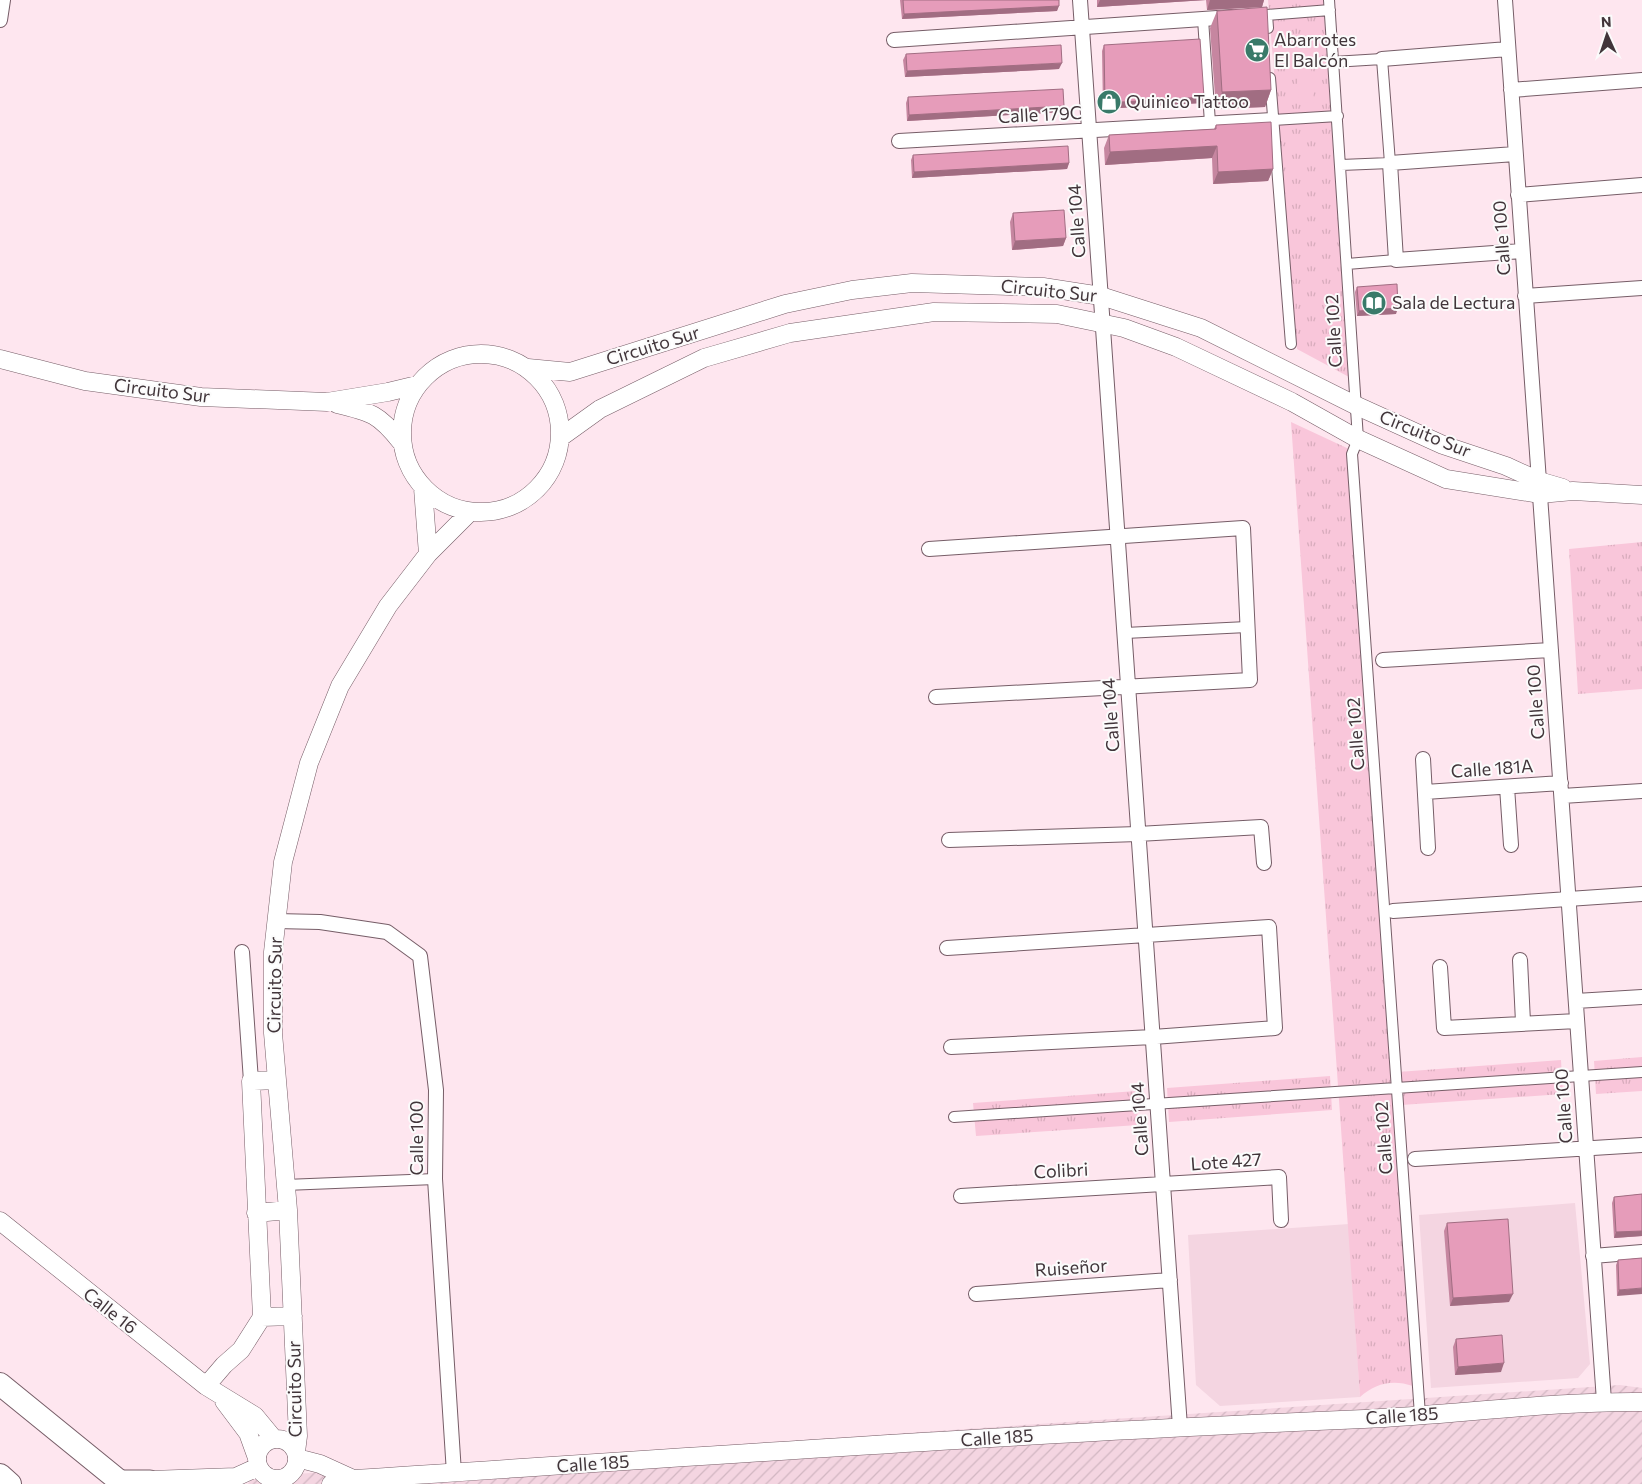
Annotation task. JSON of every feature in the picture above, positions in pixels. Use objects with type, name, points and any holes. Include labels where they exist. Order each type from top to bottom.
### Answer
[{"type":"highway","points":[[0,1384],[121,1482]]},
{"type":"highway","points":[[0,1475],[10,1484]]},
{"type":"main road","points":[[121,1482],[152,1482]]},
{"type":"street","points":[[0,20],[3,0]]},
{"type":"street","name":"Calle 104","points":[[1080,0],[1180,1426]]},
{"type":"street","name":"Calle 100","points":[[1504,0],[1552,650],[1604,1401]]},
{"type":"street","points":[[894,40],[1267,15],[1329,5]]},
{"type":"street","name":"Calle 102","points":[[1329,5],[1338,116],[1358,439],[1352,454],[1420,1416]]},
{"type":"street","points":[[1267,15],[1268,44]]},
{"type":"street","points":[[1203,19],[1210,123]]},
{"type":"street","points":[[1334,62],[1508,49]]},
{"type":"street","points":[[1382,59],[1396,260]]},
{"type":"street","points":[[1270,63],[1291,344]]},
{"type":"street","points":[[1510,90],[1642,80]]},
{"type":"street","points":[[1273,120],[1338,116]]},
{"type":"street","name":"Calle 179C","points":[[899,141],[1273,120]]},
{"type":"street","points":[[1341,165],[1515,154]]},
{"type":"street","points":[[1518,195],[1642,185]]},
{"type":"street","points":[[1347,264],[1522,251]]},
{"type":"street","name":"Circuito Sur","points":[[528,368],[570,372],[786,304],[852,290],[912,283],[1043,287],[1101,296],[1201,328],[1355,405],[1443,445],[1506,466],[1539,488]]},
{"type":"street","points":[[1525,296],[1642,288]]},
{"type":"street","name":"Circuito Sur","points":[[561,437],[600,409],[704,358],[790,333],[934,312],[1057,314],[1103,322],[1176,347],[1292,402],[1358,439],[1446,480],[1642,495]]},
{"type":"street","points":[[482,353],[506,357],[528,368],[546,387],[558,411],[561,437],[555,463],[541,485],[521,502],[496,511],[470,512],[444,504],[423,488],[408,467],[401,442],[401,422],[407,402],[417,385],[434,368],[457,357],[482,353]]},
{"type":"street","name":"Circuito Sur","points":[[0,359],[85,381],[201,397],[327,402],[370,412],[387,424],[401,442]]},
{"type":"street","name":"Circuito Sur","points":[[327,402],[417,385]]},
{"type":"street","points":[[423,488],[428,554]]},
{"type":"street","name":"Circuito Sur","points":[[297,1455],[298,1436],[288,1210],[276,1080],[273,961],[283,862],[310,763],[340,686],[388,606],[428,554],[470,512]]},
{"type":"street","points":[[929,549],[1243,528],[1250,680],[936,697]]},
{"type":"street","points":[[1125,633],[1247,627]]},
{"type":"street","points":[[1383,660],[1552,650]]},
{"type":"street","points":[[1423,759],[1428,848]]},
{"type":"street","points":[[1506,787],[1511,845]]},
{"type":"street","name":"Calle 181A","points":[[1425,792],[1506,787],[1642,791]]},
{"type":"street","points":[[949,840],[1138,834],[1261,827],[1264,863]]},
{"type":"street","points":[[1393,911],[1642,894]]},
{"type":"street","name":"Calle 100","points":[[276,921],[320,922],[387,932],[420,956],[436,1090],[435,1179],[454,1473]]},
{"type":"street","points":[[947,948],[1269,927],[1275,1028],[1153,1037],[951,1047]]},
{"type":"street","points":[[206,1386],[241,1350],[262,1316],[251,1082],[242,952]]},
{"type":"street","points":[[1520,960],[1524,1022]]},
{"type":"street","points":[[1440,967],[1444,1028],[1524,1022],[1577,1021]]},
{"type":"street","points":[[1576,1001],[1642,997]]},
{"type":"street","points":[[954,1117],[1642,1072]]},
{"type":"street","points":[[251,1082],[276,1080]]},
{"type":"street","points":[[1415,1159],[1642,1145]]},
{"type":"street","name":"Lote 427","points":[[1163,1184],[1278,1177],[1281,1220]]},
{"type":"street","points":[[285,1185],[435,1179]]},
{"type":"street","name":"Colibri","points":[[961,1196],[1163,1184]]},
{"type":"street","points":[[256,1213],[288,1210]]},
{"type":"street","name":"Calle 16","points":[[0,1221],[206,1386],[222,1398],[243,1407],[255,1416],[274,1439]]},
{"type":"street","points":[[1593,1256],[1642,1252]]},
{"type":"street","name":"Ruiseñor","points":[[976,1294],[1170,1280]]},
{"type":"street","points":[[262,1316],[293,1316]]},
{"type":"street","name":"Calle 16","points":[[222,1398],[248,1432],[259,1471]]},
{"type":"street","name":"Calle 185","points":[[331,1484],[353,1479],[1180,1426],[1420,1416],[1604,1401],[1642,1402]]},
{"type":"street","points":[[259,1471],[259,1449],[274,1439],[283,1440],[291,1444],[297,1455],[296,1468],[289,1475],[280,1479]]},
{"type":"street","name":"Calle 185","points":[[297,1455],[353,1479]]},
{"type":"street","points":[[152,1482],[236,1477],[259,1471],[272,1478],[301,1484]]},
{"type":"shaded area","points":[[1575,1203],[1590,1364],[1578,1378],[1431,1388],[1419,1215]]},
{"type":"shaded area","points":[[1349,1224],[1360,1397],[1220,1406],[1196,1385],[1188,1235]]},
{"type":"shaded area","points":[[1620,1385],[1642,1388],[1642,1484],[248,1484],[252,1477]]},
{"type":"green space","points":[[1268,0],[1323,0],[1349,377],[1297,349]]},
{"type":"green space","points":[[1310,54],[1314,102],[1299,103],[1296,55]]},
{"type":"green space","points":[[1291,422],[1349,449],[1413,1386],[1398,1383],[1385,1384],[1372,1388],[1360,1397]]},
{"type":"green space","points":[[1642,542],[1642,689],[1578,694],[1569,549]]},
{"type":"green space","points":[[1642,1057],[1642,1091],[1596,1094],[1594,1061]]},
{"type":"green space","points":[[1561,1060],[1563,1094],[1401,1105],[1398,1072]]},
{"type":"green space","points":[[1330,1076],[1332,1110],[1169,1122],[1167,1088]]},
{"type":"green space","points":[[1136,1091],[1138,1125],[976,1136],[973,1103]]},
{"type":"building","points":[[903,0],[1059,0],[1059,6],[904,14]]},
{"type":"building","points":[[1267,7],[1271,90],[1222,92],[1217,11]]},
{"type":"building","points":[[1200,39],[1204,97],[1105,103],[1104,45]]},
{"type":"building","points":[[1061,45],[1062,63],[907,71],[906,54]]},
{"type":"building","points":[[1063,89],[1064,106],[909,115],[908,97]]},
{"type":"building","points":[[1271,122],[1273,169],[1218,172],[1217,146],[1110,152],[1109,135],[1216,129],[1216,125]]},
{"type":"building","points":[[1068,146],[1069,163],[914,172],[913,155]]},
{"type":"building","points":[[1064,210],[1066,238],[1015,241],[1013,213]]},
{"type":"building","name":"Sala de Lectura","points":[[1397,284],[1398,308],[1359,311],[1357,287]]},
{"type":"building","points":[[1642,1194],[1642,1231],[1616,1232],[1614,1197]]},
{"type":"building","points":[[1508,1219],[1513,1294],[1453,1298],[1447,1223]]},
{"type":"building","points":[[1642,1258],[1642,1288],[1619,1290],[1618,1260]]},
{"type":"building","points":[[1502,1335],[1504,1363],[1458,1367],[1456,1339]]},
{"type":"place","name":"Abarrotes El Balcón","points":[[1257,50]]},
{"type":"place","name":"Quinico Tattoo","points":[[1109,102]]},
{"type":"place","name":"Sala de Lectura","points":[[1374,303]]}]
